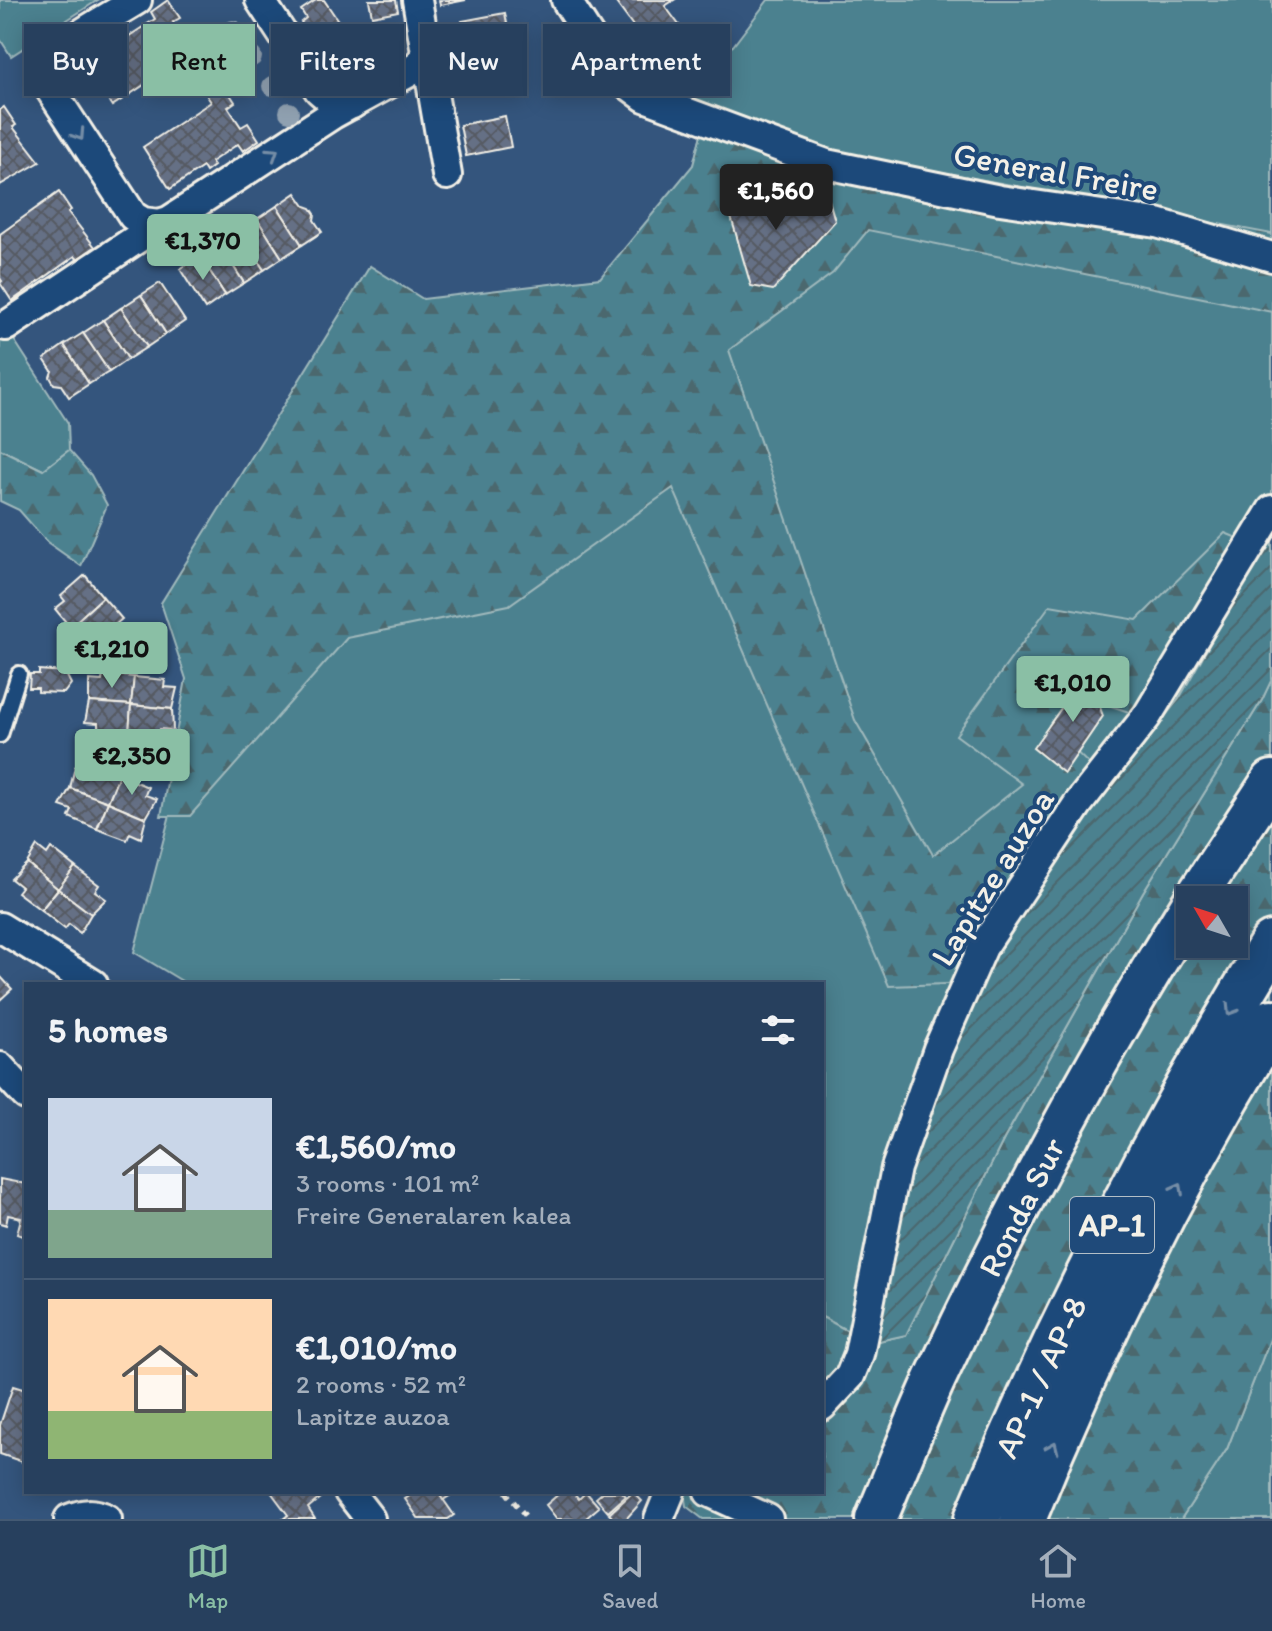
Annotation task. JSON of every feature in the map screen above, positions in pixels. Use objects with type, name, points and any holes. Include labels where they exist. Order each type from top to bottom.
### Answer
[{"type":"highway","name":"AP-1 / AP-8","points":[[977,1519],[1048,1356],[1106,1235],[1213,1040],[1272,944]]},
{"type":"highway","name":"AP-1 / AP-8","points":[[1023,1519],[1090,1365],[1144,1254],[1272,1022]]},
{"type":"main road","points":[[1203,886],[1272,781]]},
{"type":"main road","name":"Ronda Sur","points":[[876,1519],[935,1380],[1025,1195],[1088,1077],[1176,930]]},
{"type":"street","points":[[137,0],[63,48],[49,60],[46,74],[50,89],[133,216],[143,222],[159,224]]},
{"type":"street","points":[[260,0],[319,90],[343,109]]},
{"type":"street","points":[[417,0],[421,24]]},
{"type":"street","name":"General Freire","points":[[575,3],[614,74],[645,97],[826,164],[1000,200],[1157,223],[1272,257]]},
{"type":"street","points":[[6,326],[159,224],[169,221],[343,109],[415,69],[420,63]]},
{"type":"street","points":[[434,96],[447,175]]},
{"type":"street","name":"Lapitze auzoa","points":[[824,1404],[850,1376],[859,1354],[896,1168],[938,1049],[983,947],[1078,804],[1147,716],[1272,510]]},
{"type":"street","points":[[0,927],[90,982]]},
{"type":"street","points":[[0,1067],[24,1093]]},
{"type":"street","points":[[351,1494],[370,1519]]},
{"type":"street","points":[[659,1519],[669,1494]]},
{"type":"street","points":[[713,1494],[768,1519]]},
{"type":"lane","points":[[0,735],[19,674]]},
{"type":"path","points":[[508,1494],[528,1519]]},
{"type":"green space","points":[[0,0],[98,0],[61,24],[24,24],[24,48],[11,56],[0,39]]},
{"type":"green space","points":[[768,0],[1272,0],[1272,533],[1179,699],[1067,839],[870,1343],[824,1318],[824,982],[184,982],[134,952],[209,666],[671,252],[703,127],[686,96],[730,96],[730,48]]},
{"type":"green space","points":[[703,127],[1272,234],[1272,312],[868,230],[833,273],[729,350],[855,720],[933,855],[1022,784],[956,735],[1050,605],[1137,620],[1225,533],[1247,542],[1150,719],[1072,693],[1049,725],[1102,777],[975,983],[889,986],[673,488],[509,605],[347,638],[190,816],[161,816],[186,679],[161,603],[370,266],[423,299],[600,278],[693,165]]},
{"type":"green space","points":[[0,318],[68,423],[69,450],[43,470],[0,449]]},
{"type":"green space","points":[[0,449],[43,470],[69,450],[91,475],[107,505],[81,566],[47,542],[19,510],[0,501]]},
{"type":"green space","points":[[1272,533],[1272,679],[1262,700],[1143,892],[1004,1139],[906,1335],[870,1343],[904,1177],[975,983],[1067,839],[1179,699]]},
{"type":"green space","points":[[1272,678],[1272,1334],[1227,1449],[1181,1519],[703,1519],[686,1506],[684,1494],[824,1494],[824,1318],[870,1343],[906,1335],[1004,1139],[1143,892],[1262,700]]},
{"type":"green space","points":[[1272,1334],[1272,1519],[1181,1519],[1227,1449]]},
{"type":"building","points":[[168,0],[180,18],[174,24],[147,24],[155,19],[151,12]]},
{"type":"building","points":[[316,0],[324,0],[339,22],[302,24],[306,18],[301,10]]},
{"type":"building","points":[[369,0],[396,0],[398,11],[372,16]]},
{"type":"building","points":[[439,0],[466,0],[440,5]]},
{"type":"building","points":[[614,0],[674,0],[665,6],[678,24],[632,24]]},
{"type":"building","points":[[505,13],[507,24],[463,24],[462,21]]},
{"type":"building","points":[[143,27],[143,86],[112,106],[105,96],[127,96],[127,33],[129,36]]},
{"type":"building","points":[[207,96],[231,96],[235,102],[228,107],[241,127],[248,123],[259,140],[243,151],[238,144],[211,162],[214,166],[206,172],[203,167],[170,189],[143,147],[211,102]]},
{"type":"building","points":[[4,107],[16,125],[13,127],[40,162],[0,185],[0,110]]},
{"type":"building","points":[[505,116],[511,147],[466,156],[460,125]]},
{"type":"building","points":[[738,189],[829,200],[835,221],[773,290],[751,286],[727,203]]},
{"type":"building","points":[[59,192],[71,210],[68,212],[95,247],[77,259],[75,256],[12,301],[0,283],[0,234]]},
{"type":"building","points":[[296,193],[315,214],[314,220],[322,232],[302,245],[277,206]]},
{"type":"building","points":[[277,206],[302,245],[282,258],[257,219]]},
{"type":"building","points":[[257,219],[282,258],[264,270],[238,231]]},
{"type":"building","points":[[238,231],[264,270],[244,283],[219,244]]},
{"type":"building","points":[[219,244],[244,283],[225,295],[200,256]]},
{"type":"building","points":[[200,256],[225,295],[205,309],[180,269]]},
{"type":"building","points":[[160,283],[185,321],[166,334],[141,295]]},
{"type":"building","points":[[141,295],[166,334],[147,347],[121,308]]},
{"type":"building","points":[[121,308],[147,347],[128,359],[103,320]]},
{"type":"building","points":[[103,320],[128,359],[109,372],[83,333]]},
{"type":"building","points":[[83,333],[109,372],[89,384],[64,345]]},
{"type":"building","points":[[64,345],[89,384],[69,397],[61,385],[54,384],[50,377],[52,371],[44,359]]},
{"type":"building","points":[[85,575],[103,597],[70,627],[55,609],[65,601],[61,596]]},
{"type":"building","points":[[103,597],[122,619],[98,640],[93,635],[83,643],[70,627]]},
{"type":"building","points":[[39,670],[65,672],[71,684],[64,693],[38,692],[38,688],[29,688],[30,674],[39,674]]},
{"type":"building","points":[[1086,673],[1107,687],[1098,702],[1103,716],[1064,773],[1033,748]]},
{"type":"building","points":[[103,674],[134,677],[131,705],[89,702],[89,680],[102,681]]},
{"type":"building","points":[[134,677],[165,680],[164,687],[177,688],[172,709],[131,705]]},
{"type":"building","points":[[89,702],[131,705],[129,734],[98,731],[98,723],[85,722]]},
{"type":"building","points":[[131,705],[172,709],[173,730],[160,729],[160,737],[129,734]]},
{"type":"building","points":[[90,764],[119,775],[108,802],[70,788],[75,767],[87,772]]},
{"type":"building","points":[[119,775],[148,787],[145,795],[157,799],[146,818],[108,802]]},
{"type":"building","points":[[70,788],[108,802],[97,829],[69,817],[72,810],[60,806]]},
{"type":"building","points":[[108,802],[146,818],[141,838],[130,833],[127,840],[97,829]]},
{"type":"building","points":[[37,846],[47,854],[51,848],[75,867],[58,889],[27,863]]},
{"type":"building","points":[[27,863],[58,889],[41,910],[17,892],[21,887],[11,879]]},
{"type":"building","points":[[75,867],[99,885],[95,891],[106,899],[91,914],[58,889]]},
{"type":"building","points":[[58,889],[91,914],[80,933],[69,924],[65,929],[41,910]]},
{"type":"building","points":[[0,976],[12,989],[0,1000]]},
{"type":"building","points":[[0,1179],[24,1184],[24,1236],[17,1234],[21,1218],[8,1215],[6,1225],[0,1223]]},
{"type":"building","points":[[13,1386],[24,1389],[24,1462],[0,1454],[0,1425]]},
{"type":"building","points":[[272,1494],[325,1494],[308,1508],[315,1519],[283,1519],[288,1515]]},
{"type":"building","points":[[413,1494],[439,1494],[454,1515],[448,1519],[419,1519],[405,1499]]},
{"type":"building","points":[[559,1494],[575,1494],[579,1499],[588,1494],[599,1507],[585,1519],[557,1519],[546,1505]]},
{"type":"building","points":[[601,1494],[626,1496],[608,1512],[596,1498]]},
{"type":"building","points":[[631,1494],[642,1501],[626,1519],[614,1519],[609,1514]]}]
